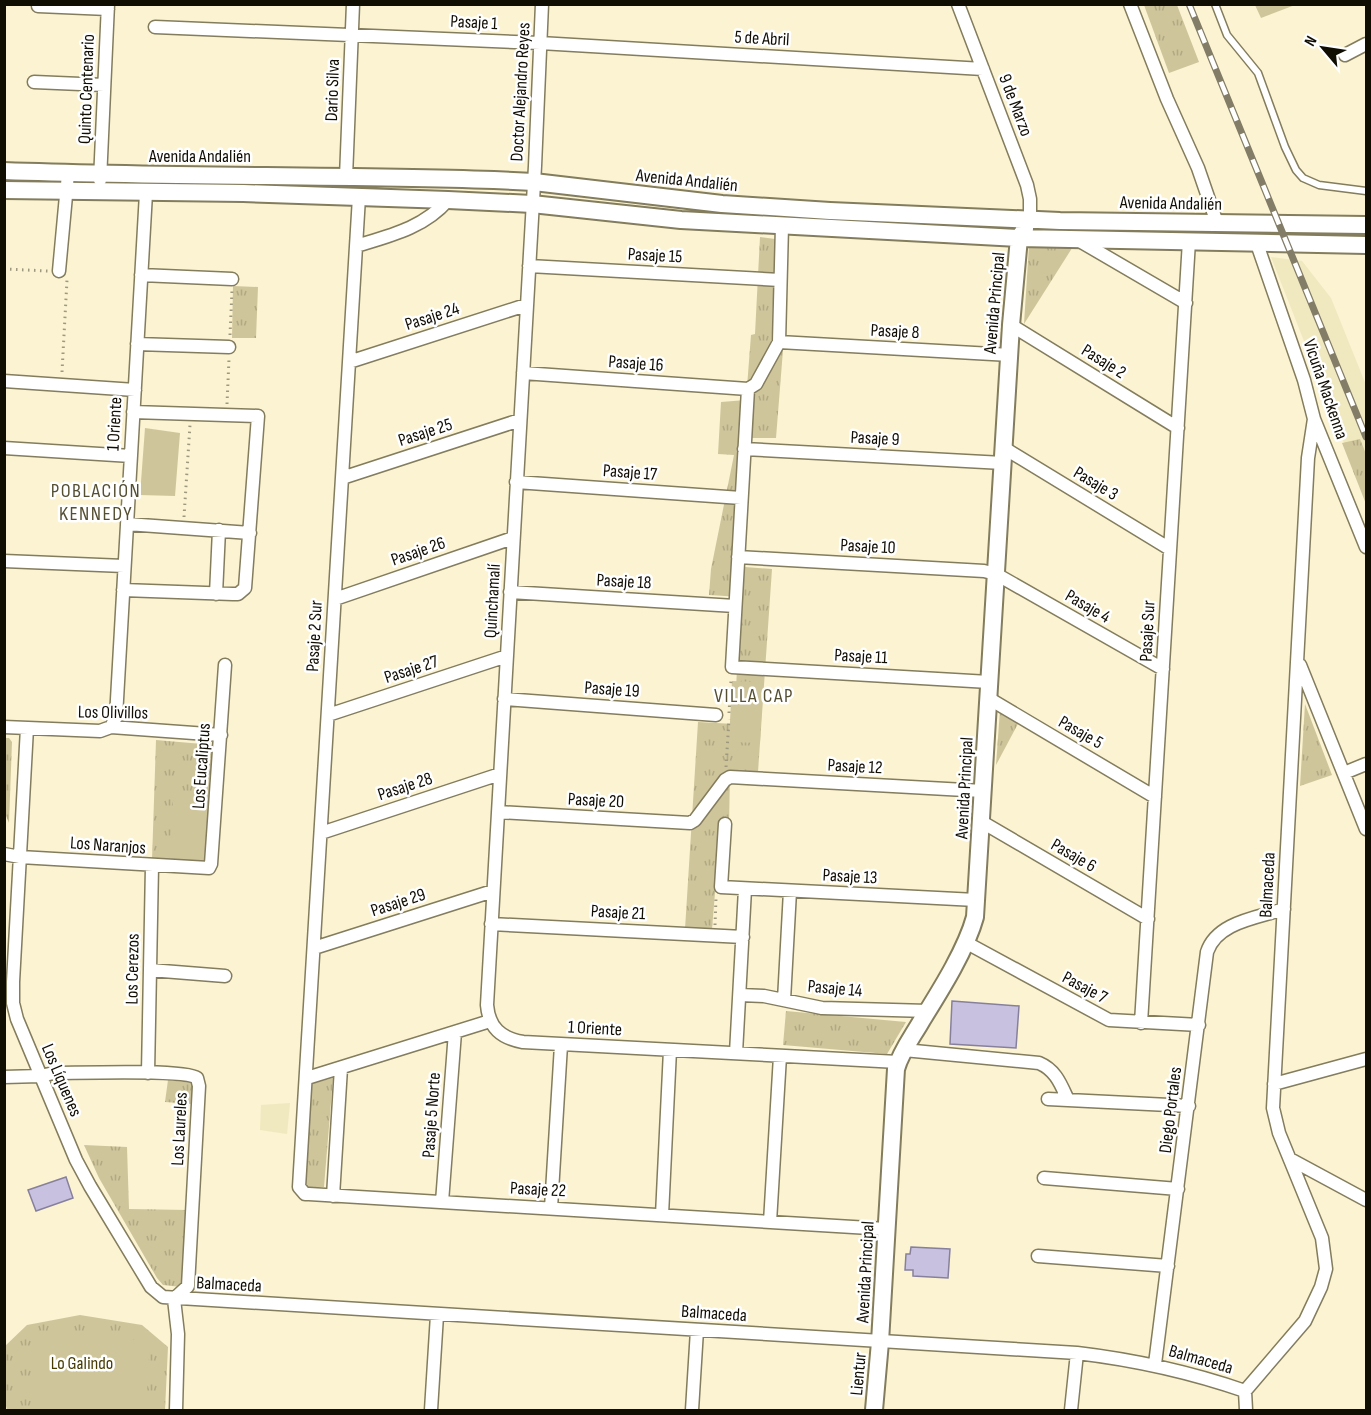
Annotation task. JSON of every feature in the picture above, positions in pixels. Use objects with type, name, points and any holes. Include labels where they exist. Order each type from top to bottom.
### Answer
[{"type":"main road","name":"Avenida Andalién","points":[[4,171],[101,175],[234,174],[534,182],[722,204],[1030,220],[1366,225]]},
{"type":"main road","name":"Avenida Andalién","points":[[4,190],[448,200],[532,204],[651,218],[1019,238],[1366,245]]},
{"type":"main road","name":"Avenida Principal","points":[[880,1342],[895,1076],[901,1056],[965,942],[975,917],[1011,325],[1019,238],[1030,220]]},
{"type":"main road","name":"Lientur","points":[[874,1410],[880,1342]]},
{"type":"street","name":"Dario Silva","points":[[346,177],[354,4]]},
{"type":"street","name":"Doctor Alejandro Reyes","points":[[534,182],[542,4]]},
{"type":"street","name":"9 de Marzo","points":[[958,4],[1027,185],[1030,220]]},
{"type":"street","points":[[1130,4],[1171,109],[1198,168],[1217,223]]},
{"type":"street","points":[[38,6],[108,7]]},
{"type":"street","name":"Quinto Centenario","points":[[100,192],[108,7]]},
{"type":"street","name":"Pasaje 1","points":[[155,27],[540,43]]},
{"type":"street","name":"5 de Abril","points":[[540,43],[982,69]]},
{"type":"street","points":[[1345,55],[1366,44]]},
{"type":"street","points":[[34,82],[104,84]]},
{"type":"street","points":[[59,271],[68,174]]},
{"type":"street","name":"Quinchamalí","points":[[489,1021],[487,1005],[491,924],[534,182]]},
{"type":"street","name":"1 Oriente","points":[[111,727],[116,717],[146,193]]},
{"type":"street","name":"Pasaje 2 Sur","points":[[307,1078],[359,197]]},
{"type":"street","points":[[356,246],[415,226],[434,214],[448,200]]},
{"type":"street","points":[[732,667],[748,389],[756,384],[779,342],[782,226]]},
{"type":"street","points":[[1077,239],[1185,303]]},
{"type":"street","name":"Pasaje Sur","points":[[1141,1023],[1189,241]]},
{"type":"street","name":"Vicuña Mackenna","points":[[1256,241],[1304,380],[1314,419],[1366,547]]},
{"type":"street","name":"Pasaje 15","points":[[529,266],[780,280]]},
{"type":"street","points":[[141,275],[232,279]]},
{"type":"street","name":"Pasaje 24","points":[[349,362],[526,305]]},
{"type":"street","name":"Pasaje 2","points":[[1011,325],[1178,428]]},
{"type":"street","name":"Pasaje 8","points":[[779,342],[1010,355]]},
{"type":"street","points":[[137,344],[229,347]]},
{"type":"street","name":"Pasaje 16","points":[[523,374],[748,389]]},
{"type":"street","points":[[4,381],[135,390]]},
{"type":"street","points":[[123,590],[216,594],[242,592],[246,584],[258,416],[133,411]]},
{"type":"street","name":"Balmaceda","points":[[174,1299],[1077,1353],[1155,1364],[1198,1375],[1245,1391],[1305,1321],[1324,1278],[1326,1259],[1322,1238],[1275,1121],[1273,1108],[1308,458],[1314,419]]},
{"type":"street","name":"Pasaje 25","points":[[342,478],[520,420]]},
{"type":"street","points":[[4,448],[131,456]]},
{"type":"street","name":"Pasaje 9","points":[[744,449],[1003,456]]},
{"type":"street","name":"Pasaje 3","points":[[1003,456],[1170,549]]},
{"type":"street","name":"Pasaje 17","points":[[516,482],[741,498]]},
{"type":"street","points":[[127,524],[250,533]]},
{"type":"street","points":[[216,594],[219,530]]},
{"type":"street","name":"Pasaje 26","points":[[335,599],[513,538]]},
{"type":"street","name":"Pasaje 10","points":[[738,557],[984,571],[996,574]]},
{"type":"street","points":[[4,561],[124,566]]},
{"type":"street","name":"Pasaje 4","points":[[996,574],[1163,669]]},
{"type":"street","name":"Pasaje 18","points":[[510,592],[735,606]]},
{"type":"street","name":"Pasaje 27","points":[[328,715],[507,656]]},
{"type":"street","points":[[1298,662],[1366,829]]},
{"type":"street","name":"Los Eucaliptus","points":[[209,868],[225,665]]},
{"type":"street","name":"Pasaje 11","points":[[732,667],[989,690]]},
{"type":"street","name":"Pasaje 5","points":[[989,690],[1155,797]]},
{"type":"street","name":"Pasaje 19","points":[[504,699],[716,715]]},
{"type":"street","name":"Los Olivillos","points":[[4,727],[100,731],[111,727],[221,735]]},
{"type":"street","name":"Los Líquenes","points":[[27,728],[20,857],[9,982],[15,1011],[76,1160],[101,1206],[151,1287],[163,1297],[174,1299]]},
{"type":"street","points":[[1344,773],[1366,764]]},
{"type":"street","name":"Pasaje 28","points":[[321,833],[500,774]]},
{"type":"street","name":"Pasaje 12","points":[[725,780],[730,777],[983,791]]},
{"type":"street","name":"Pasaje 20","points":[[498,812],[693,822],[725,780]]},
{"type":"street","name":"Pasaje 6","points":[[982,822],[1148,919]]},
{"type":"street","points":[[722,887],[725,824]]},
{"type":"street","name":"Los Naranjos","points":[[4,854],[20,857],[209,868]]},
{"type":"street","name":"Los Cerezos","points":[[148,1073],[152,866]]},
{"type":"street","name":"Pasaje 13","points":[[722,887],[976,900]]},
{"type":"street","points":[[736,1053],[745,889]]},
{"type":"street","name":"Pasaje 29","points":[[314,948],[493,891]]},
{"type":"street","points":[[784,1000],[790,891]]},
{"type":"street","name":"Diego Portales","points":[[1155,1364],[1208,952],[1213,938],[1227,928],[1284,909]]},
{"type":"street","name":"Pasaje 21","points":[[491,924],[743,937]]},
{"type":"street","name":"Pasaje 7","points":[[965,942],[1109,1020],[1199,1025]]},
{"type":"street","points":[[150,970],[225,976]]},
{"type":"street","name":"Pasaje 14","points":[[740,994],[765,996],[822,1008],[928,1011]]},
{"type":"street","points":[[307,1078],[489,1021]]},
{"type":"street","name":"1 Oriente","points":[[489,1021],[503,1035],[516,1041],[561,1045],[780,1056],[901,1056],[1040,1063],[1052,1070],[1068,1100]]},
{"type":"street","name":"Pasaje 5 Norte","points":[[442,1202],[455,1032]]},
{"type":"street","points":[[551,1208],[561,1045]]},
{"type":"street","points":[[662,1215],[670,1050]]},
{"type":"street","points":[[770,1222],[780,1056]]},
{"type":"street","points":[[1274,1084],[1366,1059]]},
{"type":"street","points":[[333,1196],[341,1068]]},
{"type":"street","name":"Los Laureles","points":[[4,1077],[40,1076],[54,1073],[148,1073],[191,1074],[197,1078],[199,1083],[188,1286],[174,1299]]},
{"type":"street","name":"Pasaje 22","points":[[307,1078],[299,1187],[305,1194],[886,1229]]},
{"type":"street","points":[[1048,1099],[1189,1106]]},
{"type":"street","points":[[1290,1159],[1366,1200]]},
{"type":"street","points":[[1044,1178],[1178,1189]]},
{"type":"street","points":[[1038,1256],[1168,1266]]},
{"type":"street","points":[[174,1299],[178,1334],[176,1410]]},
{"type":"street","points":[[431,1410],[437,1315]]},
{"type":"street","points":[[692,1410],[698,1330]]},
{"type":"street","points":[[1071,1410],[1077,1353]]},
{"type":"street","points":[[1245,1391],[1246,1410]]},
{"type":"lane","points":[[1215,4],[1227,34],[1258,73],[1285,147],[1296,170],[1303,178],[1319,185],[1366,191]]},
{"type":"path","points":[[4,269],[59,271],[68,276],[61,385]]},
{"type":"path","points":[[183,528],[190,413]]},
{"type":"path","points":[[725,780],[732,667]]},
{"type":"path","points":[[714,935],[716,898],[722,887]]},
{"type":"shaded area","points":[[1271,257],[1302,261],[1331,298],[1366,385],[1366,499]]},
{"type":"shaded area","points":[[290,1103],[287,1134],[260,1130],[261,1105]]},
{"type":"green space","points":[[1144,5],[1177,5],[1199,62],[1169,73]]},
{"type":"green space","points":[[1255,5],[1295,5],[1261,18]]},
{"type":"green space","points":[[760,237],[775,239],[771,363],[783,350],[776,438],[749,438],[745,567],[772,569],[758,772],[730,772],[728,881],[716,881],[712,929],[685,929],[698,722],[734,724],[741,597],[709,595],[711,569],[734,455],[718,454],[721,402],[746,400],[751,335],[755,334]]},
{"type":"green space","points":[[1029,245],[1074,245],[1024,324]]},
{"type":"green space","points":[[233,286],[258,287],[256,338],[232,338]]},
{"type":"green space","points":[[145,428],[180,433],[175,496],[140,495]]},
{"type":"green space","points":[[1360,439],[1366,454],[1366,504],[1342,443]]},
{"type":"green space","points":[[732,681],[763,682],[760,743],[729,742]]},
{"type":"green space","points":[[1305,704],[1332,775],[1300,786]]},
{"type":"green space","points":[[1000,710],[1019,722],[996,765]]},
{"type":"green space","points":[[5,738],[9,738],[12,742],[9,823],[4,811]]},
{"type":"green space","points":[[156,740],[214,745],[207,863],[152,860]]},
{"type":"green space","points":[[173,801],[210,804],[206,862],[169,859]]},
{"type":"green space","points":[[786,1011],[906,1022],[887,1054],[783,1045]]},
{"type":"green space","points":[[333,1078],[324,1187],[309,1188],[303,1181],[311,1084]]},
{"type":"green space","points":[[168,1080],[193,1083],[192,1104],[165,1102]]},
{"type":"green space","points":[[84,1145],[127,1147],[129,1209],[188,1210],[181,1287],[163,1285],[157,1278],[99,1178]]},
{"type":"green space","name":"Lo Galindo","points":[[80,1315],[142,1325],[168,1347],[165,1410],[7,1410],[4,1398],[4,1347],[27,1325]]},
{"type":"green space","points":[[35,1335],[150,1340],[146,1410],[34,1410]]},
{"type":"building","points":[[952,1001],[1019,1006],[1016,1048],[950,1044]]},
{"type":"building","points":[[66,1177],[73,1198],[36,1211],[28,1190]]},
{"type":"building","points":[[911,1247],[950,1249],[948,1278],[913,1276],[913,1270],[905,1270],[906,1254],[910,1254]]},
{"type":"railway","points":[[1189,4],[1366,437]]},
{"type":"district","name":"POBLACIÓN KENNEDY","points":[[96,502]]},
{"type":"district","name":"VILLA CAP","points":[[754,695]]}]
